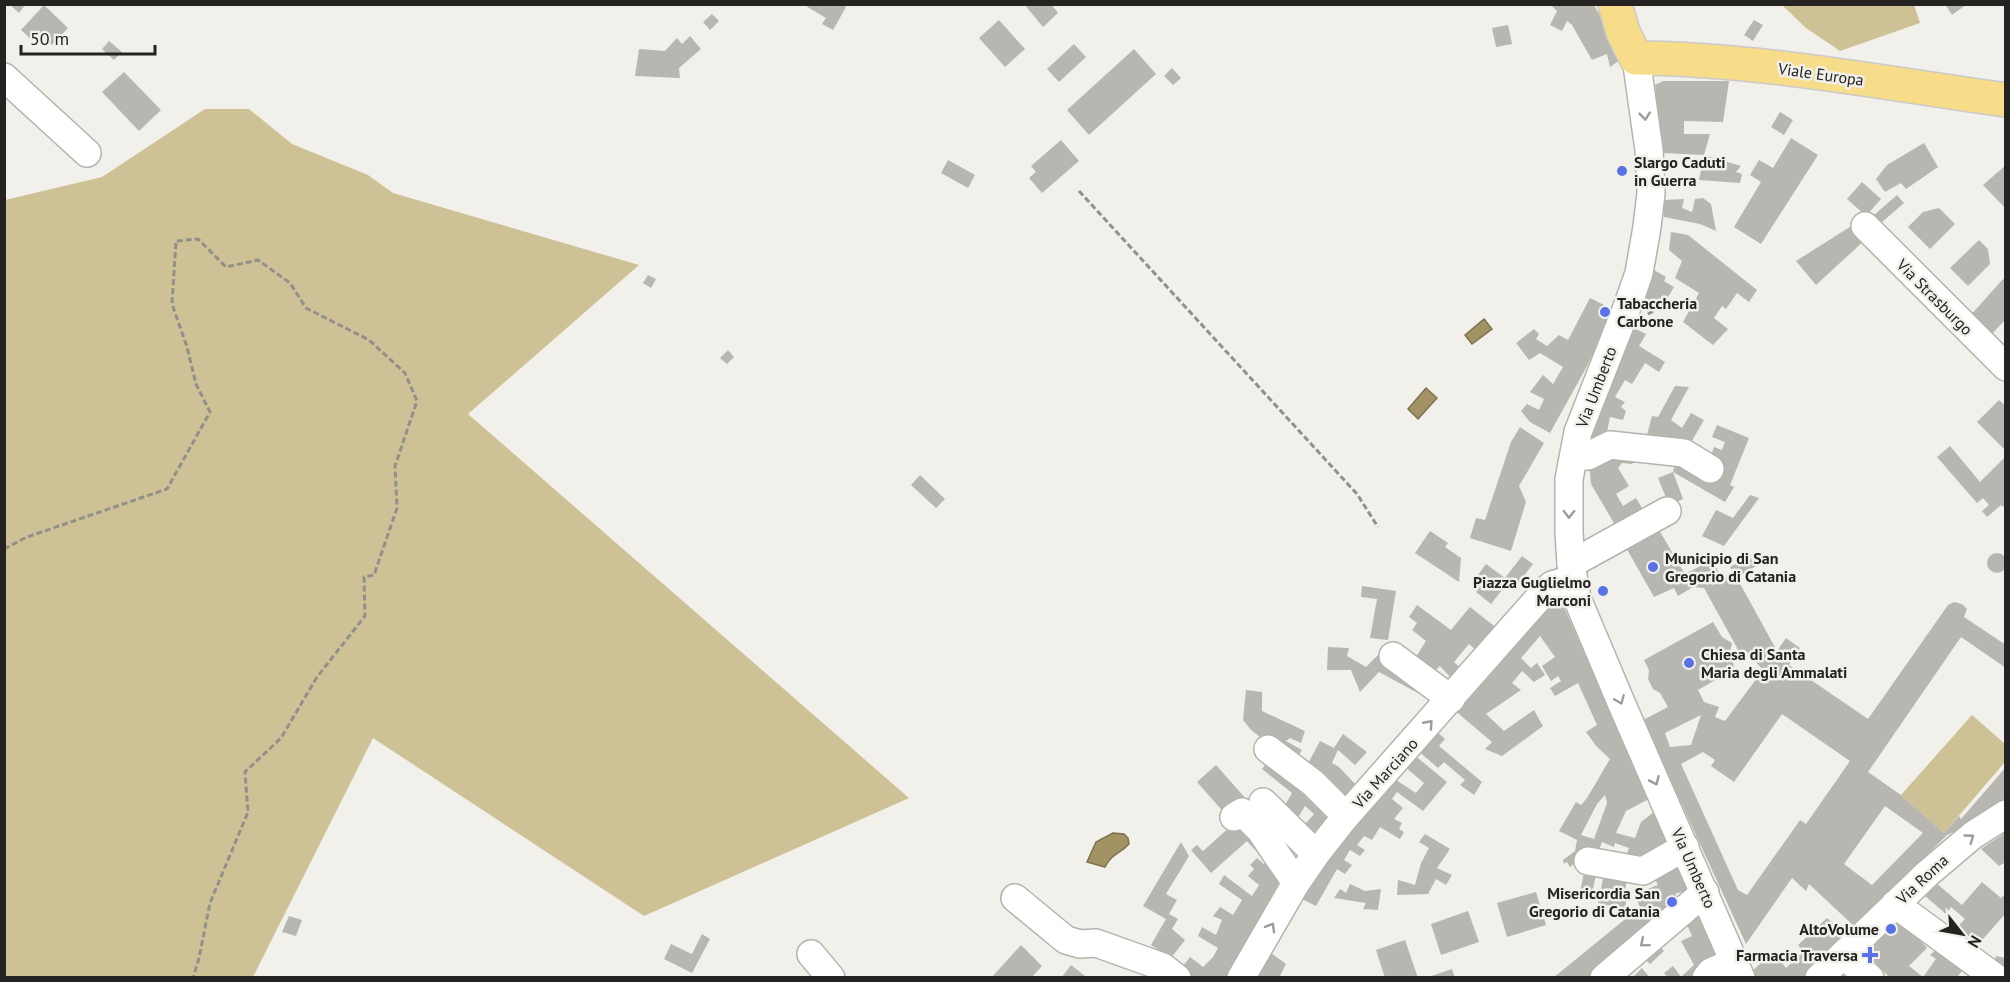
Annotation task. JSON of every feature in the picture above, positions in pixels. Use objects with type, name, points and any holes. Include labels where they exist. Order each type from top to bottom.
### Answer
[{"type":"main road","name":"Via Umberto","points":[[1615,4],[1623,32],[1636,58]]},
{"type":"main road","name":"Viale Europa","points":[[1636,58],[1719,61],[2006,100]]},
{"type":"street","name":"Via Umberto","points":[[1636,58],[1644,101],[1649,150],[1651,193],[1647,227],[1635,283],[1624,317],[1578,432],[1569,479],[1569,532],[1565,576],[1577,598],[1738,970]]},
{"type":"street","points":[[4,78],[87,153]]},
{"type":"street","name":"Via Strasburgo","points":[[1865,226],[2005,365]]},
{"type":"street","points":[[1574,456],[1588,456],[1610,445],[1684,453],[1710,469]]},
{"type":"street","name":"Via Marciano","points":[[1241,978],[1296,883],[1316,854],[1346,816],[1544,592],[1621,536],[1667,511]]},
{"type":"street","points":[[1393,656],[1451,699]]},
{"type":"street","points":[[1268,748],[1313,783],[1346,816]]},
{"type":"street","points":[[1263,802],[1316,854]]},
{"type":"street","points":[[1234,817],[1242,812],[1260,830],[1296,883]]},
{"type":"street","name":"Via Roma","points":[[1819,978],[1949,854],[2006,814]]},
{"type":"street","points":[[1588,861],[1643,871],[1685,847]]},
{"type":"street","points":[[1604,978],[1705,892]]},
{"type":"street","points":[[1015,898],[1066,940],[1080,944],[1096,943],[1163,967],[1178,978]]},
{"type":"street","points":[[1895,904],[1996,978]]},
{"type":"street","points":[[811,954],[831,978]]},
{"type":"street","points":[[1843,955],[1870,978]]},
{"type":"street","points":[[1706,978],[1711,972],[1738,970]]},
{"type":"path","points":[[1079,191],[1357,494],[1378,526]]},
{"type":"path","points":[[4,549],[27,537],[167,489],[210,412],[196,384],[187,347],[172,304],[176,241],[198,239],[226,267],[258,260],[290,283],[306,308],[369,340],[405,373],[417,400],[395,466],[397,508],[374,575],[364,578],[365,616],[317,677],[281,738],[245,772],[248,812],[210,903],[193,978]]},
{"type":"shaded area","points":[[1782,5],[1914,5],[1920,23],[1840,51],[1806,28]]},
{"type":"shaded area","points":[[205,109],[249,109],[292,144],[368,175],[393,193],[639,265],[468,414],[909,798],[644,916],[373,738],[253,977],[5,977],[5,200],[102,177]]},
{"type":"shaded area","points":[[1484,319],[1492,329],[1472,344],[1465,335]]},
{"type":"shaded area","points":[[1426,388],[1437,398],[1418,419],[1408,409]]},
{"type":"shaded area","points":[[1972,715],[2005,744],[2005,762],[1944,833],[1901,795]]},
{"type":"shaded area","points":[[1113,833],[1124,834],[1129,844],[1110,859],[1105,867],[1087,862],[1096,842]]},
{"type":"building","points":[[9,4],[26,4],[19,13]]},
{"type":"building","points":[[807,4],[842,4],[846,7],[833,30],[822,24],[826,18],[806,6]]},
{"type":"building","points":[[1024,4],[1051,4],[1058,13],[1043,27]]},
{"type":"building","points":[[1550,4],[1593,4],[1606,25],[1620,60],[1610,67],[1607,54],[1592,60],[1572,25],[1567,21],[1562,31],[1550,25],[1557,11]]},
{"type":"building","points":[[1945,4],[1967,4],[1952,15]]},
{"type":"building","points":[[44,5],[68,28],[52,45],[39,33],[32,40],[21,30]]},
{"type":"building","points":[[712,14],[719,21],[710,30],[703,22]]},
{"type":"building","points":[[999,20],[1025,49],[1005,67],[979,38]]},
{"type":"building","points":[[1754,20],[1763,25],[1753,41],[1744,35]]},
{"type":"building","points":[[1508,25],[1512,44],[1496,47],[1492,28]]},
{"type":"building","points":[[690,36],[701,49],[679,68],[680,78],[635,76],[639,49],[665,51],[677,38],[682,44]]},
{"type":"building","points":[[109,41],[122,52],[114,60],[102,49]]},
{"type":"building","points":[[1074,44],[1086,57],[1059,82],[1047,69]]},
{"type":"building","points":[[1134,49],[1156,74],[1089,135],[1067,110]]},
{"type":"building","points":[[1172,68],[1181,78],[1173,85],[1164,76]]},
{"type":"building","points":[[124,72],[161,110],[139,131],[102,92]]},
{"type":"building","points":[[1663,81],[1729,81],[1723,122],[1684,121],[1684,134],[1710,134],[1704,155],[1662,153],[1655,85]]},
{"type":"building","points":[[1780,112],[1793,120],[1784,135],[1771,127]]},
{"type":"building","points":[[1791,138],[1818,155],[1761,244],[1734,227],[1761,182],[1750,175],[1759,160],[1773,168]]},
{"type":"building","points":[[1061,140],[1079,161],[1042,193],[1029,178],[1036,172],[1031,166]]},
{"type":"building","points":[[1924,143],[1938,167],[1906,189],[1901,183],[1885,192],[1876,179],[1887,165]]},
{"type":"building","points":[[1704,155],[1741,166],[1736,172],[1742,174],[1740,183],[1699,180]]},
{"type":"building","points":[[948,160],[975,175],[968,188],[941,173]]},
{"type":"building","points":[[2006,165],[2006,209],[1983,185]]},
{"type":"building","points":[[1862,182],[1881,199],[1866,216],[1847,199]]},
{"type":"building","points":[[1897,195],[1904,203],[1881,223],[1874,215]]},
{"type":"building","points":[[1703,198],[1711,204],[1716,231],[1700,224],[1664,217],[1663,200],[1684,199],[1682,208],[1692,212],[1695,199]]},
{"type":"building","points":[[1939,208],[1955,224],[1930,249],[1908,227],[1923,212]]},
{"type":"building","points":[[1853,225],[1866,239],[1816,285],[1796,261]]},
{"type":"building","points":[[1671,232],[1688,235],[1757,290],[1749,302],[1737,293],[1726,309],[1722,306],[1714,318],[1728,329],[1713,345],[1683,322],[1699,293],[1675,278],[1682,261],[1669,250]]},
{"type":"building","points":[[1979,240],[1988,249],[1990,264],[1968,286],[1950,268]]},
{"type":"building","points":[[1654,270],[1666,277],[1664,281],[1674,287],[1667,299],[1633,315]]},
{"type":"building","points":[[648,275],[656,279],[651,288],[643,283]]},
{"type":"building","points":[[2003,279],[2006,281],[2006,319],[1990,336],[1969,317]]},
{"type":"building","points":[[1590,298],[1614,310],[1586,368],[1550,433],[1530,422],[1521,411],[1527,404],[1539,410],[1544,399],[1530,392],[1543,375],[1553,384],[1563,367],[1540,353],[1529,360],[1516,343],[1534,329],[1539,334],[1536,339],[1547,346],[1559,335],[1568,340]]},
{"type":"building","points":[[1630,326],[1646,334],[1639,346],[1665,362],[1659,372],[1645,363],[1632,384],[1625,380],[1615,397],[1625,402],[1621,407],[1626,411],[1623,420],[1610,417],[1605,442],[1589,451],[1597,402]]},
{"type":"building","points":[[728,350],[734,357],[727,364],[720,358]]},
{"type":"building","points":[[1675,386],[1689,387],[1671,420],[1682,428],[1691,413],[1704,420],[1686,451],[1634,444],[1638,433],[1647,435],[1652,416],[1658,417]]},
{"type":"building","points":[[1999,400],[2006,406],[2006,451],[1977,422]]},
{"type":"building","points":[[1717,425],[1749,438],[1730,485],[1734,487],[1725,502],[1673,472],[1677,455],[1708,464],[1714,447],[1722,450],[1725,442],[1712,437]]},
{"type":"building","points":[[1520,427],[1544,443],[1519,486],[1526,502],[1511,551],[1470,538],[1476,518],[1485,520],[1511,442]]},
{"type":"building","points":[[1950,446],[1980,482],[2006,456],[2006,504],[2003,507],[2001,505],[1987,517],[1982,511],[1989,505],[1983,498],[1977,503],[1937,457]]},
{"type":"building","points":[[1610,451],[1640,454],[1632,464],[1622,463],[1618,468],[1629,486],[1616,494],[1623,506],[1636,498],[1645,513],[1618,530],[1591,484],[1589,464]]},
{"type":"building","points":[[1673,472],[1683,499],[1669,505],[1658,478]]},
{"type":"building","points":[[920,475],[945,499],[936,508],[911,485]]},
{"type":"building","points":[[1750,495],[1759,498],[1724,546],[1702,536],[1716,510],[1733,518]]},
{"type":"building","points":[[1656,525],[1685,574],[1712,560],[1722,578],[1733,572],[1730,567],[1749,556],[1756,566],[1737,578],[1777,651],[1786,638],[1800,648],[1789,665],[1868,719],[1948,605],[1954,602],[1962,604],[1967,609],[1964,617],[2006,645],[2006,668],[1961,637],[1868,772],[1901,795],[1944,833],[1959,816],[1961,819],[2006,767],[2006,797],[1963,827],[1947,835],[1855,927],[1809,884],[1806,891],[1792,878],[1746,944],[1643,720],[1668,707],[1660,693],[1653,689],[1648,679],[1649,670],[1644,660],[1713,622],[1722,637],[1732,643],[1730,653],[1734,666],[1728,673],[1698,690],[1704,702],[1719,707],[1715,717],[1725,721],[1763,670],[1747,652],[1741,655],[1704,588],[1693,587],[1678,596],[1674,588],[1654,597],[1624,544]],"holes":[[[1782,714],[1850,761],[1806,824],[1800,820],[1747,895],[1738,890],[1681,764],[1703,752],[1715,760],[1711,766],[1734,782]],[[1701,715],[1691,745],[1670,747],[1665,733]],[[1885,806],[1923,833],[1872,885],[1844,864]]]},
{"type":"building","points":[[1430,531],[1448,543],[1445,547],[1461,558],[1459,582],[1415,553]]},
{"type":"building","points":[[1997,553],[2004,556],[2007,563],[2004,570],[1997,573],[1990,570],[1987,563],[1990,556]]},
{"type":"building","points":[[1522,556],[1533,564],[1516,586],[1509,581],[1491,604],[1476,592],[1482,584],[1475,579],[1486,564],[1505,578]]},
{"type":"building","points":[[1362,586],[1396,591],[1388,640],[1370,638],[1377,599],[1361,597]]},
{"type":"building","points":[[1560,598],[1649,799],[1626,811],[1616,833],[1635,838],[1641,822],[1655,811],[1672,849],[1623,863],[1629,848],[1615,843],[1614,847],[1602,842],[1596,858],[1584,856],[1570,867],[1567,862],[1564,864],[1563,860],[1575,851],[1577,840],[1559,831],[1576,802],[1581,805],[1587,798],[1610,759],[1586,732],[1597,725],[1578,683],[1555,696],[1550,688],[1561,681],[1558,676],[1551,681],[1542,666],[1555,657],[1540,636],[1521,658],[1531,668],[1537,663],[1545,675],[1534,682],[1522,671],[1512,683],[1521,690],[1486,714],[1504,731],[1534,710],[1543,726],[1502,756],[1485,749],[1492,742],[1453,709],[1552,600]],"holes":[[[1605,795],[1607,803],[1594,839],[1581,835],[1597,804]]]},
{"type":"building","points":[[1417,605],[1451,630],[1470,607],[1498,629],[1478,652],[1469,644],[1454,662],[1463,670],[1453,680],[1440,666],[1435,671],[1412,663],[1426,641],[1412,630],[1417,623],[1409,617]]},
{"type":"building","points":[[1328,647],[1349,648],[1347,656],[1366,667],[1379,654],[1424,682],[1416,692],[1379,672],[1360,692],[1351,670],[1327,670]]},
{"type":"building","points":[[1246,690],[1262,692],[1262,711],[1305,731],[1301,743],[1290,738],[1286,741],[1302,750],[1294,763],[1251,730],[1243,720]]},
{"type":"building","points":[[1434,729],[1445,739],[1439,746],[1482,782],[1474,795],[1460,785],[1465,780],[1444,762],[1438,768],[1417,750]]},
{"type":"building","points":[[1343,734],[1367,752],[1355,765],[1338,750],[1332,763],[1339,767],[1358,787],[1340,804],[1304,771],[1320,741],[1334,748]]},
{"type":"building","points":[[1413,754],[1447,782],[1423,811],[1397,792],[1392,799],[1403,808],[1394,819],[1402,823],[1399,829],[1404,832],[1400,839],[1380,827],[1372,840],[1364,836],[1357,845],[1365,850],[1360,856],[1350,850],[1344,860],[1352,865],[1345,874],[1337,869],[1316,906],[1300,898],[1342,837],[1393,778],[1416,793],[1424,783],[1404,766]]},
{"type":"building","points":[[1271,757],[1333,813],[1308,840],[1298,832],[1314,814],[1305,806],[1299,816],[1284,807],[1292,793],[1262,769]]},
{"type":"building","points":[[1216,765],[1247,800],[1255,798],[1228,817],[1197,782]]},
{"type":"building","points":[[1240,818],[1262,843],[1255,850],[1247,841],[1211,873],[1191,850],[1197,845],[1203,851]]},
{"type":"building","points":[[2006,832],[2006,862],[1999,866],[1981,849]]},
{"type":"building","points":[[1425,834],[1450,849],[1437,868],[1452,875],[1446,885],[1436,879],[1428,894],[1397,895],[1398,880],[1415,885],[1421,863],[1429,848],[1419,842]]},
{"type":"building","points":[[1181,842],[1189,856],[1166,894],[1177,900],[1169,914],[1178,919],[1172,929],[1185,940],[1171,958],[1151,945],[1166,919],[1143,906]]},
{"type":"building","points":[[1269,857],[1284,876],[1230,978],[1189,978],[1179,971],[1190,957],[1203,967],[1213,957],[1218,948],[1198,936],[1202,927],[1216,935],[1222,920],[1213,916],[1220,907],[1233,915],[1242,900],[1219,884],[1224,875],[1252,896],[1259,885],[1248,876],[1254,869],[1250,865],[1257,858],[1264,864]]},
{"type":"building","points":[[1676,858],[1691,889],[1675,894],[1679,901],[1589,978],[1553,978],[1640,907],[1634,894],[1658,885],[1651,871]]},
{"type":"building","points":[[1585,868],[1597,870],[1592,894],[1580,892]]},
{"type":"building","points":[[1605,869],[1628,873],[1625,909],[1598,903]]},
{"type":"building","points":[[1982,882],[2001,898],[2006,893],[2006,913],[1969,955],[1947,938],[1965,919],[1951,907],[1946,914],[1925,896],[1936,883],[1962,905]]},
{"type":"building","points":[[1350,884],[1365,891],[1381,889],[1378,910],[1363,909],[1366,903],[1334,898],[1340,889],[1346,893]]},
{"type":"building","points":[[1536,892],[1546,925],[1507,937],[1497,903]]},
{"type":"building","points":[[1468,911],[1479,942],[1441,955],[1431,924]]},
{"type":"building","points":[[1700,913],[1722,962],[1701,978],[1668,978],[1664,973],[1673,966],[1681,977],[1694,965],[1681,941],[1692,936],[1685,920]]},
{"type":"building","points":[[289,916],[302,920],[296,936],[282,932]]},
{"type":"building","points":[[1898,917],[1927,948],[1909,966],[1923,977],[1936,959],[1930,955],[1941,946],[1967,963],[1957,978],[1890,978],[1875,962],[1865,971],[1854,959]]},
{"type":"building","points":[[1827,918],[1848,935],[1806,978],[1756,978],[1752,971],[1774,952],[1786,968],[1803,952],[1798,945]]},
{"type":"building","points":[[702,934],[710,939],[692,973],[664,959],[671,944],[692,954]]},
{"type":"building","points":[[1405,940],[1418,978],[1385,978],[1376,950]]},
{"type":"building","points":[[1657,943],[1664,951],[1650,964],[1642,956]]},
{"type":"building","points":[[1021,945],[1042,966],[1031,978],[991,978]]},
{"type":"building","points":[[1267,950],[1286,964],[1279,978],[1251,978]]},
{"type":"building","points":[[1996,956],[2006,958],[2006,972],[1992,969]]},
{"type":"building","points":[[1071,965],[1085,976],[1084,978],[1061,978]]},
{"type":"building","points":[[1642,968],[1650,978],[1632,978]]},
{"type":"building","points":[[1452,969],[1455,978],[1428,978],[1428,977]]},
{"type":"place","name":"Slargo Caduti in Guerra","points":[[1622,171]]},
{"type":"place","name":"Tabaccheria Carbone","points":[[1605,312]]},
{"type":"place","name":"Municipio di San Gregorio di Catania","points":[[1653,567]]},
{"type":"place","name":"Piazza Guglielmo Marconi","points":[[1603,591]]},
{"type":"place","name":"Chiesa di Santa Maria degli Ammalati","points":[[1689,663]]},
{"type":"place","name":"Misericordia San Gregorio di Catania","points":[[1672,902]]},
{"type":"place","name":"AltoVolume","points":[[1891,929]]},
{"type":"place","name":"Farmacia Traversa","points":[[1870,955]]}]
